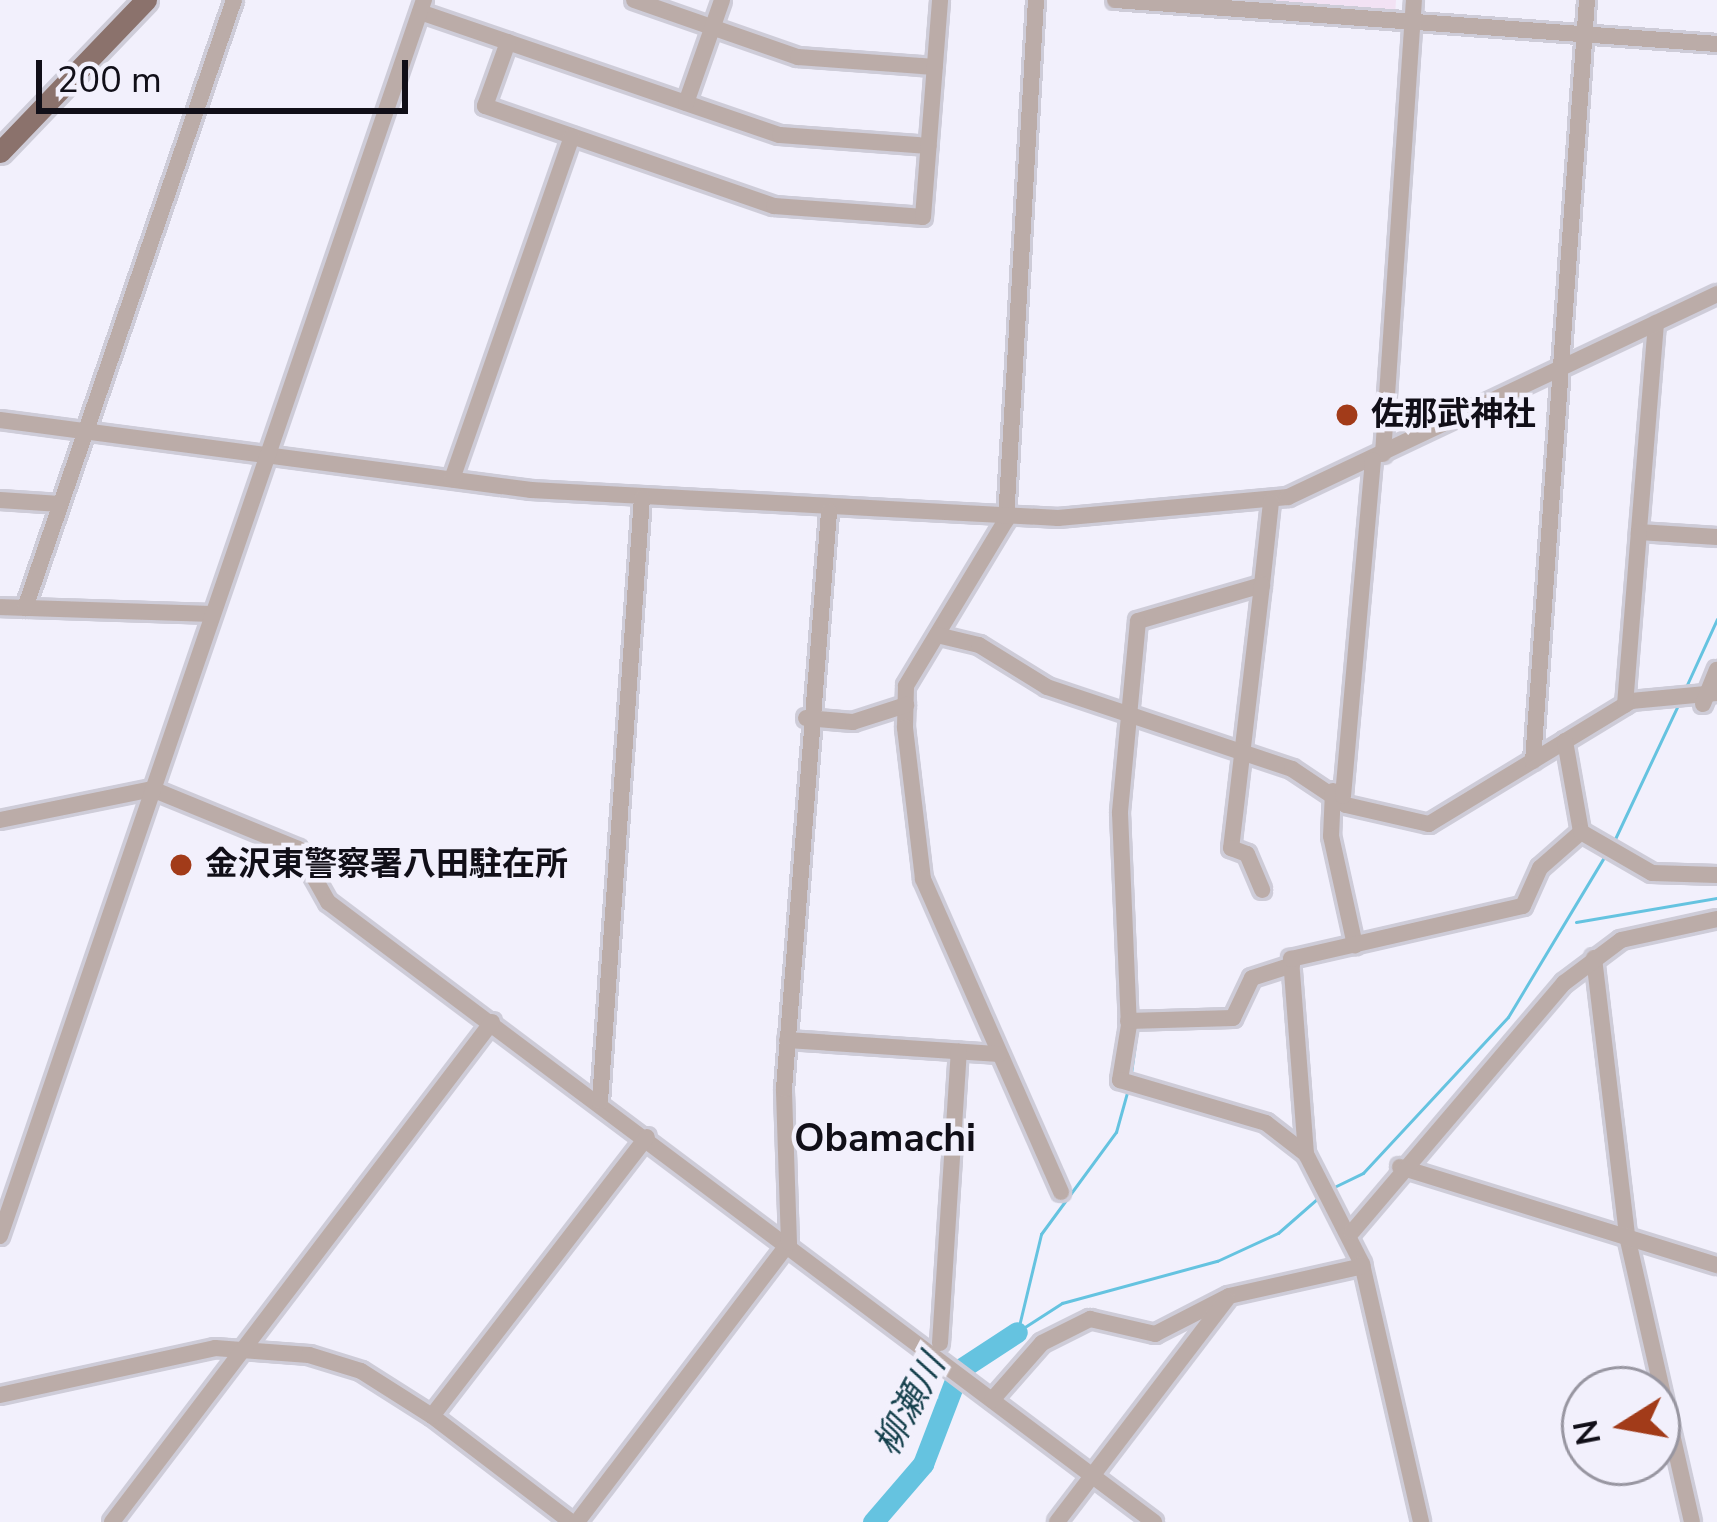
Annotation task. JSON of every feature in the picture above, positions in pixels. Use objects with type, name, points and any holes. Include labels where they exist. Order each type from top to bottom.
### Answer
[{"type":"main road","points":[[0,152],[146,0]]},
{"type":"street","points":[[25,608],[234,0]]},
{"type":"street","points":[[686,103],[722,0]]},
{"type":"street","points":[[508,42],[485,106],[774,206],[923,217],[940,0]]},
{"type":"street","points":[[1036,0],[1006,520],[937,635],[906,705],[922,879],[1061,1192]]},
{"type":"street","points":[[1115,0],[1717,44]]},
{"type":"street","points":[[1355,945],[1331,836],[1378,457],[1414,0]]},
{"type":"street","points":[[1533,761],[1587,0]]},
{"type":"street","points":[[637,1],[798,57],[935,67]]},
{"type":"street","points":[[0,1236],[422,6],[508,42],[780,135],[928,146]]},
{"type":"street","points":[[452,479],[572,136]]},
{"type":"street","points":[[0,420],[452,479],[829,512],[1006,520],[1271,502],[1378,457],[1717,294]]},
{"type":"street","points":[[1625,705],[1656,323]]},
{"type":"street","points":[[600,1101],[642,498]]},
{"type":"street","points":[[0,500],[60,504]]},
{"type":"street","points":[[1262,890],[1246,854],[1231,848],[1271,502]]},
{"type":"street","points":[[0,1395],[246,1348],[361,1371],[432,1416],[574,1522],[789,1243],[787,1040],[806,718],[829,512]]},
{"type":"street","points":[[1639,532],[1717,537]]},
{"type":"street","points":[[1262,586],[1138,622],[1127,705],[1134,1021],[1129,1083],[1265,1123],[1308,1157],[1349,1225],[1363,1266],[1419,1514],[1405,1522]]},
{"type":"street","points":[[0,607],[212,614]]},
{"type":"street","points":[[937,635],[979,644],[1047,687],[1127,705],[1238,757],[1429,824],[1625,705],[1662,694],[1708,694],[1717,670]]},
{"type":"street","points":[[806,718],[853,722],[906,705]]},
{"type":"street","points":[[1565,741],[1584,834],[1633,864],[1676,879],[1717,874]]},
{"type":"street","points":[[0,820],[152,789],[298,849],[328,902],[939,1350],[990,1399],[1154,1522]]},
{"type":"street","points":[[1134,1021],[1233,1018],[1252,978],[1355,945],[1522,906],[1540,868],[1584,834]]},
{"type":"street","points":[[1349,1225],[1594,958],[1656,928],[1717,919]]},
{"type":"street","points":[[1594,958],[1627,1236],[1692,1522]]},
{"type":"street","points":[[1292,965],[1308,1157]]},
{"type":"street","points":[[112,1522],[492,1022]]},
{"type":"street","points":[[787,1040],[1000,1054]]},
{"type":"street","points":[[939,1350],[959,1052]]},
{"type":"street","points":[[432,1416],[646,1137]]},
{"type":"street","points":[[1400,1167],[1717,1264]]},
{"type":"street","points":[[990,1399],[1069,1327],[1111,1320],[1155,1334],[1229,1296],[1363,1266]]},
{"type":"street","points":[[1057,1522],[1229,1296]]},
{"type":"shaded area","points":[[1161,0],[1396,0],[1395,17]]},
{"type":"waterway","points":[[1685,689],[1717,619]]},
{"type":"waterway","points":[[1614,841],[1679,703]]},
{"type":"waterway","points":[[1330,1189],[1363,1173],[1508,1017],[1606,854]]},
{"type":"waterway","points":[[1576,922],[1717,898]]},
{"type":"waterway","points":[[1131,1073],[1137,1029]]},
{"type":"waterway","points":[[1018,1330],[1041,1234],[1116,1132],[1128,1089]]},
{"type":"waterway","points":[[1017,1332],[1062,1303],[1217,1261],[1278,1233],[1318,1198]]},
{"type":"waterway","name":"柳瀬川","points":[[873,1522],[923,1464],[959,1370],[1017,1332]]},
{"type":"place","name":"佐那武神社","points":[[1347,415]]},
{"type":"place","name":"金沢東警察署八田駐在所","points":[[181,865]]},
{"type":"district","name":"Obamachi","points":[[885,1139]]}]
